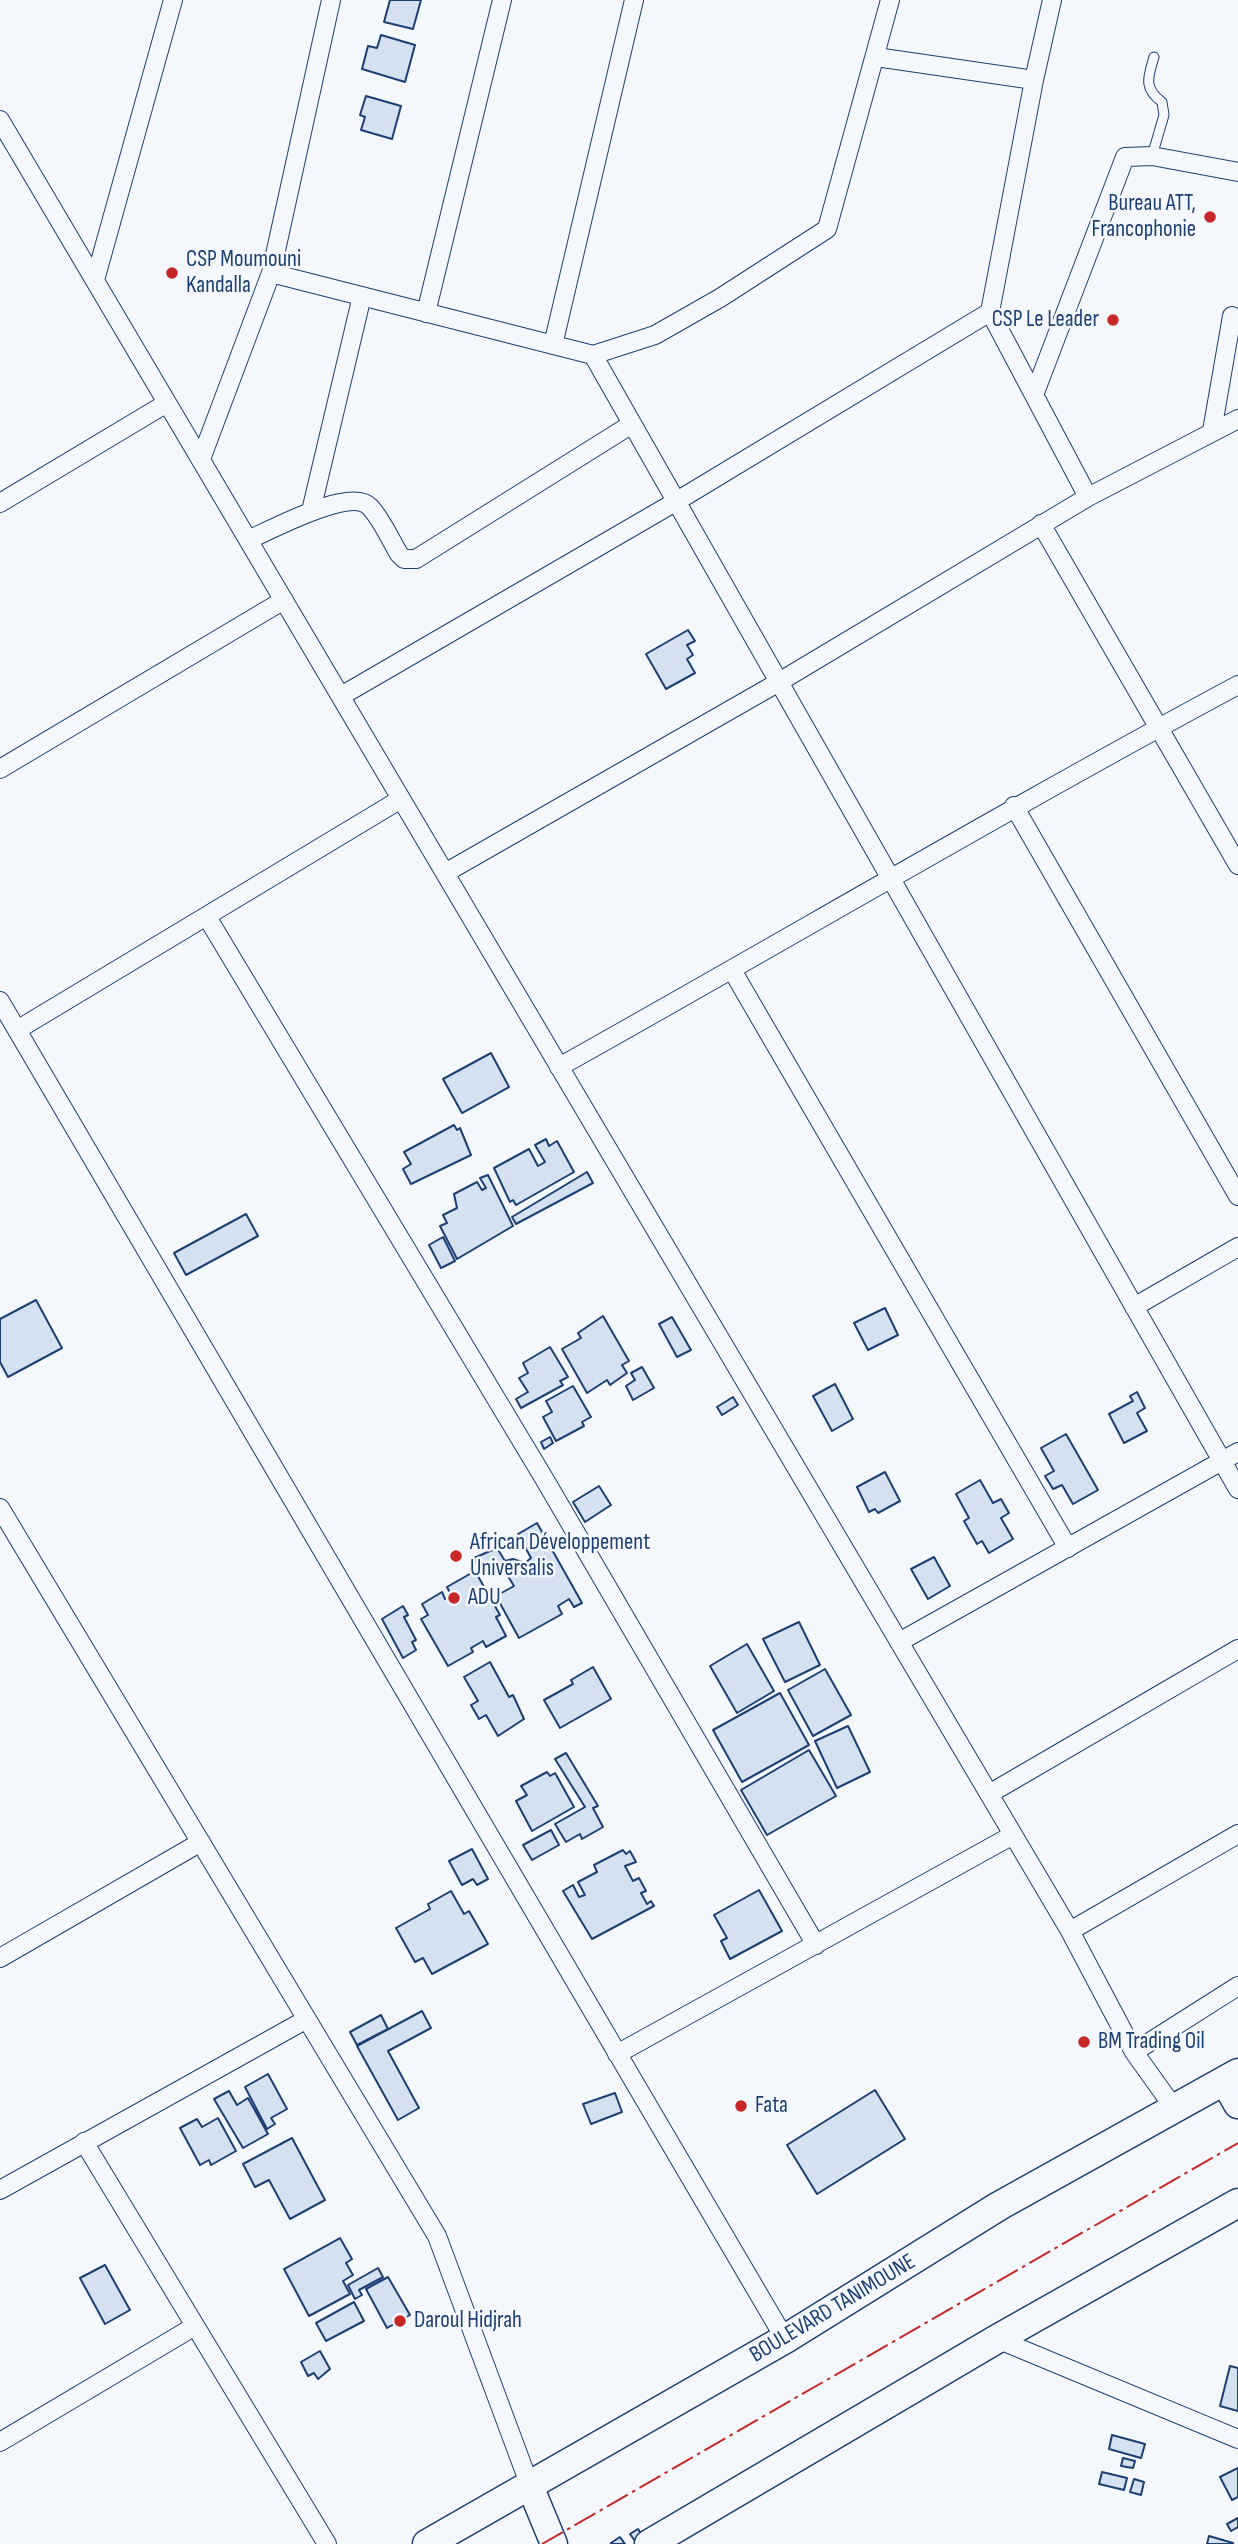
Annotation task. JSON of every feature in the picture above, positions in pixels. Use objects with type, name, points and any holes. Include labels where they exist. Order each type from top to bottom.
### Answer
[{"type":"main road","name":"BOULEVARD TANIMOUNE","points":[[427,2544],[785,2339],[999,2206],[1174,2108],[1234,2086]]},
{"type":"main road","points":[[649,2544],[997,2339],[1238,2203]]},
{"type":"street","points":[[95,280],[173,0]]},
{"type":"street","points":[[201,459],[271,273],[331,0]]},
{"type":"street","points":[[426,313],[502,0]]},
{"type":"street","points":[[553,345],[634,0]]},
{"type":"street","points":[[271,273],[593,355],[655,335],[827,229],[890,0]]},
{"type":"street","points":[[1052,0],[990,312],[1088,497]]},
{"type":"street","points":[[876,57],[1034,80]]},
{"type":"street","points":[[0,120],[1070,1931],[1134,2052],[1174,2108]]},
{"type":"street","points":[[1034,395],[1125,157],[1152,156],[1238,172]]},
{"type":"street","points":[[311,511],[362,296]]},
{"type":"street","points":[[341,696],[677,502],[990,312]]},
{"type":"street","points":[[1212,430],[1232,316]]},
{"type":"street","points":[[593,355],[1238,1489]]},
{"type":"street","points":[[0,503],[167,403]]},
{"type":"street","points":[[445,873],[779,682],[1088,497],[1212,430],[1238,419]]},
{"type":"street","points":[[248,540],[311,511],[356,500],[370,507],[404,559],[416,559],[632,424]]},
{"type":"street","points":[[1041,524],[1238,865]]},
{"type":"street","points":[[0,769],[284,600]]},
{"type":"street","points":[[559,1067],[892,880],[1014,806],[1238,685]]},
{"type":"street","points":[[17,1030],[401,799]]},
{"type":"street","points":[[1014,806],[1238,1196]]},
{"type":"street","points":[[207,916],[545,1480],[816,1945]]},
{"type":"street","points":[[733,970],[1068,1548]]},
{"type":"street","points":[[0,1001],[785,2339]]},
{"type":"street","points":[[1134,1307],[1238,1247]]},
{"type":"street","points":[[899,1642],[1238,1452]]},
{"type":"street","points":[[0,1508],[7,1537],[201,1842],[437,2236],[554,2544]]},
{"type":"street","points":[[989,1794],[1238,1649]]},
{"type":"street","points":[[1070,1931],[1238,1833]]},
{"type":"street","points":[[617,2054],[1013,1835]]},
{"type":"street","points":[[3,1951],[201,1842]]},
{"type":"street","points":[[1134,2052],[1238,1986]]},
{"type":"street","points":[[0,2190],[307,2019]]},
{"type":"street","points":[[84,2142],[327,2544]]},
{"type":"street","points":[[0,2442],[195,2326]]},
{"type":"street","points":[[997,2339],[1238,2439]]},
{"type":"lane","points":[[1152,156],[1164,114],[1162,102],[1150,93],[1147,81],[1153,57]]},
{"type":"building","points":[[390,0],[421,0],[413,29],[384,22]]},
{"type":"building","points":[[381,35],[415,45],[405,82],[362,69],[368,46],[377,48]]},
{"type":"building","points":[[366,96],[401,106],[392,139],[361,130],[365,117],[360,115]]},
{"type":"building","points":[[688,630],[695,641],[687,645],[693,655],[687,659],[695,673],[666,689],[646,654]]},
{"type":"building","points":[[491,1053],[509,1087],[462,1113],[443,1079]]},
{"type":"building","points":[[454,1125],[457,1130],[460,1128],[471,1155],[411,1184],[403,1169],[411,1164],[404,1152]]},
{"type":"building","points":[[546,1139],[549,1146],[557,1141],[574,1172],[516,1205],[513,1200],[510,1202],[494,1168],[529,1149],[538,1166],[545,1162],[535,1145]]},
{"type":"building","points":[[587,1172],[593,1183],[516,1224],[512,1217]]},
{"type":"building","points":[[488,1175],[513,1226],[457,1259],[440,1226],[447,1223],[443,1215],[457,1208],[454,1194],[477,1182],[482,1190],[486,1188],[480,1178]]},
{"type":"building","points":[[246,1214],[258,1236],[186,1275],[174,1253]]},
{"type":"building","points":[[443,1237],[455,1261],[441,1268],[429,1245]]},
{"type":"building","points":[[36,1300],[62,1348],[8,1377],[0,1362],[0,1319]]},
{"type":"building","points":[[885,1308],[898,1335],[868,1350],[854,1323]]},
{"type":"building","points":[[603,1316],[629,1361],[622,1365],[627,1373],[610,1385],[607,1380],[587,1393],[562,1349],[581,1338],[578,1333]]},
{"type":"building","points":[[672,1317],[691,1350],[677,1357],[659,1324]]},
{"type":"building","points":[[550,1347],[568,1377],[560,1381],[563,1385],[521,1408],[516,1399],[528,1392],[519,1378],[528,1373],[523,1363]]},
{"type":"building","points":[[642,1367],[654,1388],[633,1400],[626,1386],[635,1380],[631,1373]]},
{"type":"building","points":[[835,1384],[853,1419],[832,1431],[813,1396]]},
{"type":"building","points":[[573,1386],[591,1417],[582,1422],[584,1426],[556,1441],[543,1417],[552,1412],[546,1401]]},
{"type":"building","points":[[1137,1392],[1145,1408],[1137,1413],[1147,1431],[1124,1443],[1109,1414],[1133,1401],[1130,1396]]},
{"type":"building","points":[[733,1397],[738,1405],[722,1415],[717,1407]]},
{"type":"building","points":[[1066,1434],[1098,1490],[1073,1504],[1062,1485],[1053,1489],[1045,1476],[1054,1471],[1041,1448]]},
{"type":"building","points":[[550,1437],[553,1443],[544,1449],[541,1442]]},
{"type":"building","points":[[885,1472],[900,1501],[878,1513],[875,1509],[869,1512],[857,1487]]},
{"type":"building","points":[[980,1480],[993,1503],[1001,1499],[1009,1513],[1001,1518],[1013,1539],[989,1553],[982,1541],[977,1544],[964,1521],[969,1518],[956,1494]]},
{"type":"building","points":[[599,1486],[611,1505],[585,1522],[573,1502]]},
{"type":"building","points":[[537,1523],[582,1603],[574,1607],[569,1599],[558,1606],[562,1614],[519,1638],[496,1596],[514,1586],[506,1573],[514,1568],[510,1561],[494,1572],[490,1566],[481,1571],[474,1558],[497,1548],[505,1561],[513,1559],[525,1563],[531,1558],[518,1534]]},
{"type":"building","points":[[934,1557],[950,1586],[928,1599],[911,1569]]},
{"type":"building","points":[[475,1571],[500,1615],[496,1617],[506,1636],[486,1647],[483,1641],[471,1648],[473,1652],[448,1666],[421,1619],[428,1615],[422,1604],[442,1592],[445,1599],[451,1595],[447,1587]]},
{"type":"building","points":[[403,1606],[408,1615],[404,1617],[416,1640],[412,1642],[416,1650],[403,1658],[382,1619]]},
{"type":"building","points":[[799,1622],[820,1665],[785,1682],[763,1639]]},
{"type":"building","points":[[747,1644],[774,1691],[737,1713],[710,1666]]},
{"type":"building","points":[[490,1662],[509,1697],[513,1695],[524,1719],[498,1736],[486,1715],[479,1719],[471,1705],[478,1701],[464,1677]]},
{"type":"building","points":[[593,1667],[611,1699],[560,1728],[544,1700],[573,1684],[571,1680]]},
{"type":"building","points":[[825,1669],[851,1715],[813,1736],[788,1690]]},
{"type":"building","points":[[780,1693],[809,1745],[742,1782],[713,1730]]},
{"type":"building","points":[[848,1726],[870,1772],[837,1788],[815,1741]]},
{"type":"building","points":[[809,1750],[836,1796],[767,1835],[741,1790]]},
{"type":"building","points":[[566,1753],[598,1806],[593,1808],[603,1827],[582,1839],[580,1834],[566,1842],[555,1824],[585,1807],[555,1759]]},
{"type":"building","points":[[547,1772],[550,1776],[555,1773],[574,1807],[532,1831],[516,1801],[527,1795],[521,1786]]},
{"type":"building","points":[[551,1830],[559,1845],[532,1860],[523,1845]]},
{"type":"building","points":[[472,1849],[488,1879],[477,1885],[473,1879],[462,1885],[449,1861]]},
{"type":"building","points":[[623,1850],[626,1854],[630,1851],[636,1862],[625,1866],[633,1881],[639,1878],[646,1891],[641,1893],[647,1904],[651,1901],[654,1906],[592,1939],[563,1891],[573,1885],[579,1897],[585,1895],[578,1882],[597,1872],[594,1865]]},
{"type":"building","points":[[759,1890],[782,1931],[730,1959],[721,1941],[727,1938],[714,1915]]},
{"type":"building","points":[[451,1891],[464,1914],[469,1911],[488,1944],[432,1974],[423,1958],[415,1962],[396,1928],[430,1909],[428,1904]]},
{"type":"building","points":[[422,2011],[431,2028],[388,2051],[419,2108],[398,2120],[357,2046]]},
{"type":"building","points":[[381,2015],[388,2029],[357,2045],[350,2032]]},
{"type":"building","points":[[268,2074],[287,2109],[271,2118],[275,2124],[267,2129],[245,2087]]},
{"type":"building","points":[[875,2090],[905,2139],[817,2194],[787,2145]]},
{"type":"building","points":[[229,2091],[237,2105],[248,2098],[268,2134],[243,2148],[214,2099]]},
{"type":"building","points":[[615,2093],[622,2112],[591,2124],[583,2104]]},
{"type":"building","points":[[218,2118],[236,2151],[211,2165],[209,2160],[200,2165],[180,2128],[197,2119],[202,2127]]},
{"type":"building","points":[[292,2138],[325,2200],[290,2219],[269,2180],[255,2187],[243,2164]]},
{"type":"building","points":[[340,2238],[352,2259],[346,2263],[353,2275],[343,2281],[350,2294],[309,2316],[284,2269]]},
{"type":"building","points":[[105,2265],[130,2310],[105,2324],[80,2278]]},
{"type":"building","points":[[378,2268],[383,2277],[359,2290],[362,2295],[355,2299],[348,2285]]},
{"type":"building","points":[[388,2277],[410,2315],[387,2328],[366,2289]]},
{"type":"building","points":[[354,2302],[364,2321],[326,2341],[316,2323]]},
{"type":"building","points":[[320,2351],[330,2369],[318,2379],[314,2373],[308,2376],[301,2362]]},
{"type":"building","points":[[1230,2366],[1238,2368],[1238,2411],[1220,2406]]},
{"type":"building","points":[[1112,2435],[1145,2444],[1141,2458],[1109,2449]]},
{"type":"building","points":[[1123,2458],[1135,2461],[1133,2468],[1121,2466]]},
{"type":"building","points":[[1238,2468],[1238,2497],[1232,2500],[1220,2477]]},
{"type":"building","points":[[1102,2472],[1127,2478],[1124,2490],[1099,2484]]},
{"type":"building","points":[[1134,2479],[1144,2482],[1141,2495],[1130,2492]]},
{"type":"building","points":[[1238,2518],[1238,2527],[1231,2531],[1227,2524]]},
{"type":"building","points":[[638,2529],[642,2535],[635,2541],[630,2534]]},
{"type":"building","points":[[1209,2536],[1233,2543],[1207,2544]]},
{"type":"building","points":[[620,2537],[625,2544],[611,2544],[611,2543]]},
{"type":"power","points":[[542,2544],[1238,2143]]},
{"type":"place","name":"Bureau ATT, Francophonie","points":[[1210,217]]},
{"type":"place","name":"CSP Moumouni Kandalla","points":[[172,273]]},
{"type":"place","name":"CSP Le Leader","points":[[1113,320]]},
{"type":"place","name":"African Développement Universalis","points":[[456,1556]]},
{"type":"place","name":"ADU","points":[[454,1598]]},
{"type":"place","name":"BM Trading Oil","points":[[1084,2042]]},
{"type":"place","name":"Fata","points":[[741,2106]]},
{"type":"place","name":"Daroul Hidjrah","points":[[400,2321]]}]
